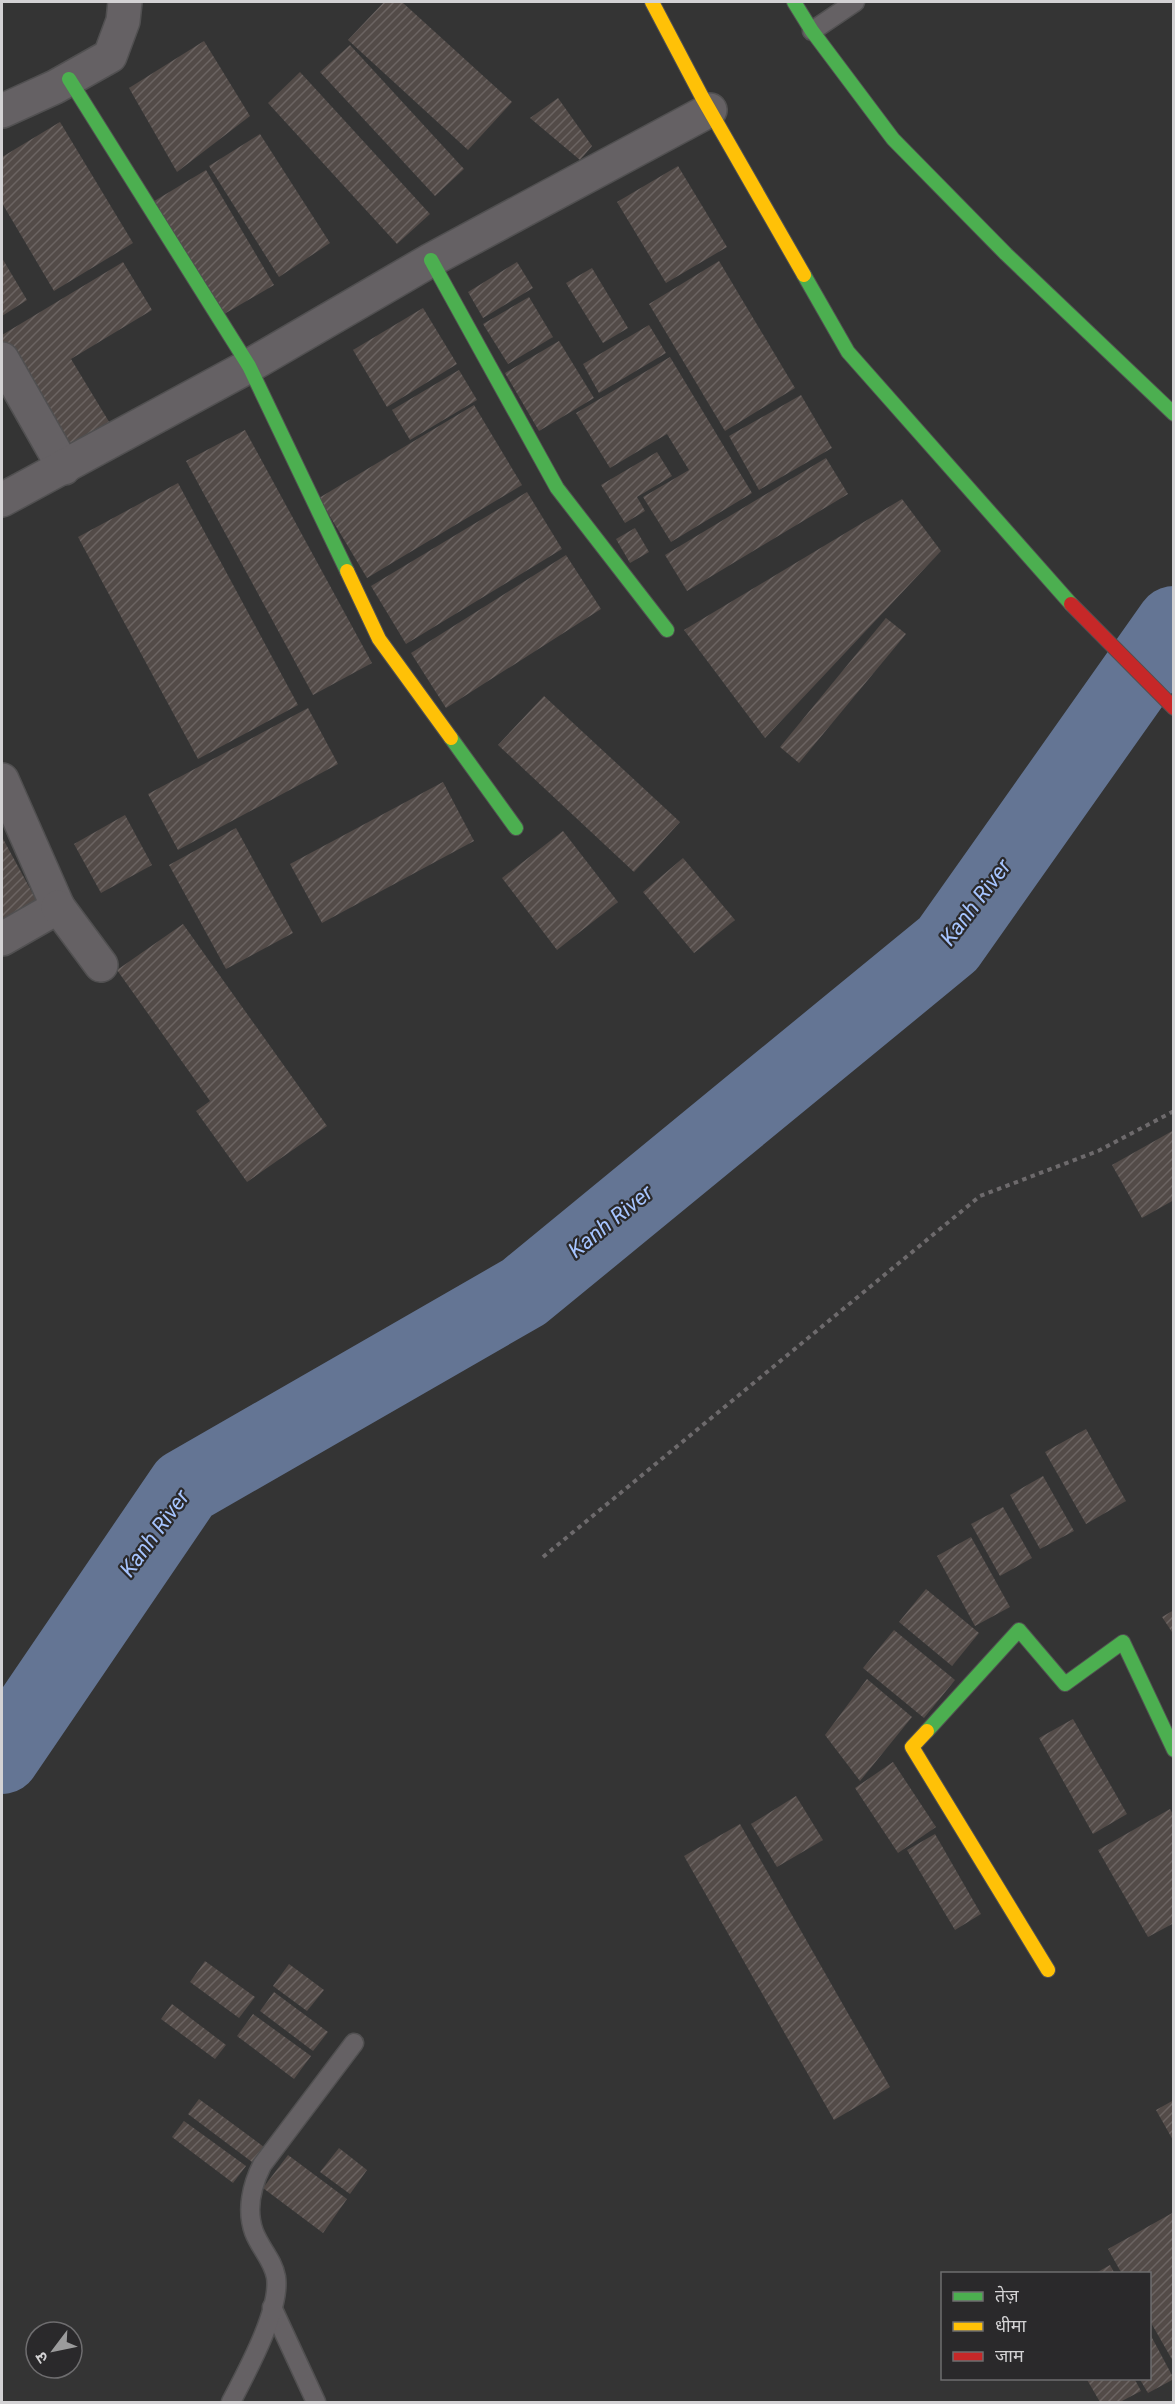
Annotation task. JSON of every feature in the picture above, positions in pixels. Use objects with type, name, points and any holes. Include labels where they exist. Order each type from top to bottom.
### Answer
[{"type":"street","points":[[2,111],[69,79],[110,56],[123,21],[125,2]]},
{"type":"street","points":[[652,2],[710,110],[848,352],[1051,584],[1173,708]]},
{"type":"street","points":[[794,2],[812,31],[893,140],[1006,254],[1173,414]]},
{"type":"street","points":[[69,79],[249,366],[380,639],[516,828]]},
{"type":"street","points":[[2,500],[249,366],[431,260],[710,110]]},
{"type":"street","points":[[431,260],[557,488],[667,630]]},
{"type":"street","points":[[2,359],[64,468]]},
{"type":"street","points":[[2,780],[58,907],[101,965]]},
{"type":"street","points":[[2,939],[58,907]]},
{"type":"street","points":[[1048,1970],[912,1748],[1019,1630],[1065,1684],[1123,1642],[1173,1750]]},
{"type":"lane","points":[[812,31],[855,2]]},
{"type":"lane","points":[[231,2403],[262,2338],[272,2307],[277,2279],[273,2264],[254,2232],[251,2215],[254,2182],[262,2165],[354,2043]]},
{"type":"lane","points":[[272,2307],[316,2403]]},
{"type":"path","points":[[543,1557],[980,1196],[1098,1151],[1173,1111]]},
{"type":"building","points":[[384,2],[402,2],[512,102],[468,150],[348,40]]},
{"type":"building","points":[[204,41],[250,116],[177,172],[129,88]]},
{"type":"building","points":[[350,45],[464,169],[435,196],[320,72]]},
{"type":"building","points":[[300,72],[430,214],[397,244],[268,103]]},
{"type":"building","points":[[558,98],[592,146],[580,160],[530,118]]},
{"type":"building","points":[[60,122],[133,243],[54,291],[2,203],[2,157]]},
{"type":"building","points":[[260,134],[330,243],[279,277],[209,166]]},
{"type":"building","points":[[678,166],[727,247],[666,283],[617,202]]},
{"type":"building","points":[[206,170],[274,285],[219,317],[151,203]]},
{"type":"building","points":[[2,258],[27,300],[2,316]]},
{"type":"building","points":[[719,261],[795,388],[725,431],[649,304]]},
{"type":"building","points":[[123,262],[152,310],[71,359],[111,425],[65,453],[2,347],[2,335]]},
{"type":"building","points":[[517,262],[533,288],[483,318],[468,292]]},
{"type":"building","points":[[592,268],[628,328],[603,343],[566,283]]},
{"type":"building","points":[[529,297],[553,337],[508,364],[483,324]]},
{"type":"building","points":[[423,308],[457,364],[387,407],[353,350]]},
{"type":"building","points":[[649,325],[666,353],[599,393],[583,364]]},
{"type":"building","points":[[559,341],[594,398],[539,431],[505,373]]},
{"type":"building","points":[[670,357],[752,493],[671,542],[643,497],[689,470],[667,434],[610,468],[576,413]]},
{"type":"building","points":[[459,370],[477,400],[410,440],[392,410]]},
{"type":"building","points":[[801,395],[832,448],[759,490],[729,436]]},
{"type":"building","points":[[474,405],[522,485],[367,578],[319,498]]},
{"type":"building","points":[[245,430],[372,663],[313,695],[186,461]]},
{"type":"building","points":[[657,452],[672,476],[637,497],[645,511],[625,523],[601,485]]},
{"type":"building","points":[[826,458],[848,494],[687,591],[665,555]]},
{"type":"building","points":[[178,483],[298,705],[198,759],[78,537]]},
{"type":"building","points":[[527,492],[562,549],[406,644],[371,586]]},
{"type":"building","points":[[902,499],[941,551],[765,738],[684,630]]},
{"type":"building","points":[[635,528],[649,552],[630,563],[616,539]]},
{"type":"building","points":[[566,555],[601,609],[446,708],[411,653]]},
{"type":"building","points":[[886,618],[906,634],[799,763],[780,747]]},
{"type":"building","points":[[544,696],[680,822],[634,872],[498,745]]},
{"type":"building","points":[[308,708],[338,764],[178,850],[148,794]]},
{"type":"building","points":[[443,782],[474,841],[322,923],[290,864]]},
{"type":"building","points":[[125,815],[152,865],[101,893],[74,844]]},
{"type":"building","points":[[236,828],[293,933],[226,969],[169,865]]},
{"type":"building","points":[[563,831],[618,902],[557,950],[502,878]]},
{"type":"building","points":[[2,837],[39,905],[2,926]]},
{"type":"building","points":[[683,858],[735,920],[694,953],[643,892]]},
{"type":"building","points":[[183,924],[327,1126],[247,1182],[196,1111],[210,1101],[117,970]]},
{"type":"building","points":[[1174,1130],[1174,1200],[1142,1218],[1112,1165]]},
{"type":"building","points":[[1086,1429],[1126,1501],[1086,1524],[1045,1452]]},
{"type":"building","points":[[1043,1476],[1074,1531],[1040,1549],[1010,1495]]},
{"type":"building","points":[[1003,1507],[1032,1558],[1000,1576],[971,1524]]},
{"type":"building","points":[[971,1537],[1010,1607],[975,1626],[937,1556]]},
{"type":"building","points":[[926,1589],[979,1633],[952,1666],[899,1622]]},
{"type":"building","points":[[1174,1610],[1174,1635],[1162,1617]]},
{"type":"building","points":[[894,1630],[955,1680],[924,1718],[863,1668]]},
{"type":"building","points":[[867,1679],[912,1717],[860,1781],[825,1735]]},
{"type":"building","points":[[1073,1719],[1127,1814],[1093,1834],[1039,1738]]},
{"type":"building","points":[[893,1762],[936,1827],[898,1853],[855,1788]]},
{"type":"building","points":[[796,1796],[823,1840],[777,1867],[751,1824]]},
{"type":"building","points":[[1170,1809],[1174,1816],[1174,1923],[1148,1937],[1098,1850]]},
{"type":"building","points":[[740,1824],[890,2087],[834,2120],[684,1856]]},
{"type":"building","points":[[935,1834],[981,1914],[955,1930],[907,1850]]},
{"type":"building","points":[[205,1961],[255,1997],[239,2018],[190,1982]]},
{"type":"building","points":[[289,1964],[324,1990],[307,2011],[273,1986]]},
{"type":"building","points":[[274,1992],[328,2032],[313,2051],[260,2011]]},
{"type":"building","points":[[172,2004],[226,2045],[215,2059],[161,2019]]},
{"type":"building","points":[[253,2014],[311,2056],[294,2079],[237,2036]]},
{"type":"building","points":[[199,2099],[264,2147],[252,2162],[188,2114]]},
{"type":"building","points":[[1174,2100],[1174,2142],[1156,2110]]},
{"type":"building","points":[[184,2121],[246,2166],[233,2183],[172,2137]]},
{"type":"building","points":[[339,2148],[367,2170],[350,2194],[320,2172]]},
{"type":"building","points":[[288,2155],[347,2199],[323,2233],[263,2188]]},
{"type":"building","points":[[1174,2212],[1174,2363],[1151,2323],[1151,2272],[1121,2272],[1108,2249]]},
{"type":"building","points":[[1110,2265],[1114,2272],[1098,2272]]},
{"type":"building","points":[[1151,2336],[1174,2379],[1148,2393],[1140,2380],[1151,2380]]},
{"type":"building","points":[[1087,2380],[1135,2380],[1141,2391],[1120,2402],[1100,2402]]},
{"type":"waterway","name":"Kanh River","points":[[2,1756],[185,1487],[524,1292],[948,944],[1174,624]]},
{"type":"traffic: fast","points":[[794,2],[812,31],[893,139],[1006,254],[1174,414]]},
{"type":"traffic: fast","points":[[69,79],[249,366],[347,571]]},
{"type":"traffic: fast","points":[[431,260],[557,488],[667,630]]},
{"type":"traffic: fast","points":[[804,275],[848,352],[1071,604]]},
{"type":"traffic: fast","points":[[451,738],[516,828]]},
{"type":"traffic: fast","points":[[927,1731],[1019,1630],[1065,1684],[1123,1642],[1174,1750]]},
{"type":"traffic: slow","points":[[652,2],[702,97],[804,275]]},
{"type":"traffic: slow","points":[[347,571],[379,639],[451,738]]},
{"type":"traffic: slow","points":[[927,1731],[912,1747],[1048,1970]]},
{"type":"traffic: jam","points":[[1071,604],[1174,708]]}]
